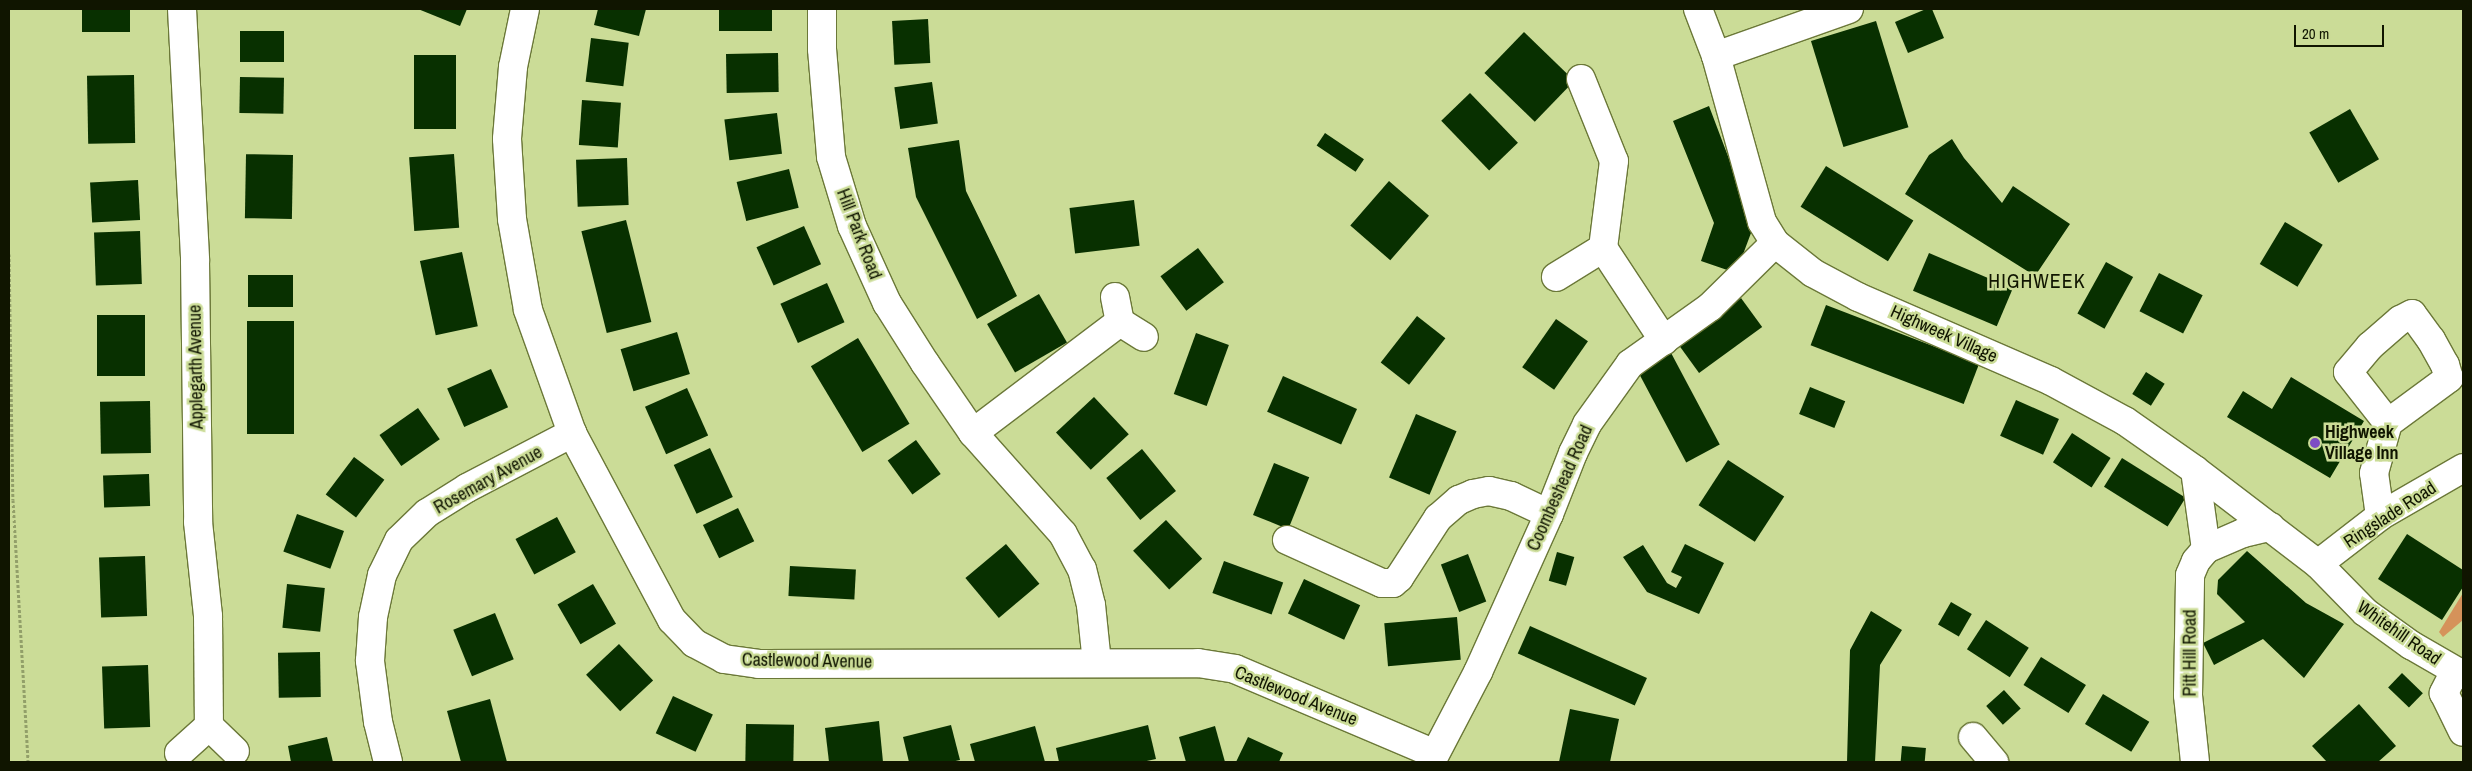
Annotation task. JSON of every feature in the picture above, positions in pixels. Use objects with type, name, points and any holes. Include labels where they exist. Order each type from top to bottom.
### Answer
[{"type":"street","name":"Applegarth Avenue","points":[[182,9],[195,261],[198,522],[208,616],[209,726]]},
{"type":"street","name":"Castlewood Avenue","points":[[525,9],[513,67],[507,139],[512,219],[528,310],[572,433],[672,620],[694,644],[724,659],[759,664],[1198,663],[1235,669],[1433,758]]},
{"type":"street","name":"Hill Park Road","points":[[822,9],[822,49],[831,157],[852,226],[887,303],[974,433],[1063,534],[1082,569],[1091,605],[1097,663]]},
{"type":"street","name":"Highweek Village","points":[[1698,9],[1716,56],[1762,222],[1775,244],[1813,273],[1858,296],[2051,381],[2125,421],[2195,470],[2318,564]]},
{"type":"street","points":[[1716,56],[1849,9]]},
{"type":"street","points":[[1581,79],[1614,161],[1603,248],[1664,341]]},
{"type":"street","name":"Coombeshead Road","points":[[1433,758],[1478,672],[1549,514],[1572,453],[1587,424],[1630,364],[1710,307],[1775,244]]},
{"type":"street","points":[[1556,277],[1603,248]]},
{"type":"street","points":[[974,433],[1118,309],[1144,337]]},
{"type":"street","points":[[2380,516],[2374,473],[2388,423]]},
{"type":"street","name":"Rosemary Avenue","points":[[388,762],[378,722],[370,661],[373,617],[382,575],[400,540],[427,513],[467,488],[572,433]]},
{"type":"street","name":"Ringslade Road","points":[[2318,564],[2380,516],[2463,468]]},
{"type":"street","points":[[2195,470],[2206,549],[2243,533],[2270,527]]},
{"type":"street","points":[[1287,540],[1382,584],[1393,583],[1400,578],[1438,518],[1459,500],[1489,491],[1511,496],[1549,514]]},
{"type":"street","name":"Pitt Hill Road","points":[[2195,762],[2188,695],[2190,575],[2196,561],[2206,549]]},
{"type":"street","name":"Whitehill Road","points":[[2318,564],[2365,612],[2411,646],[2459,673]]},
{"type":"street","points":[[2459,673],[2444,693],[2463,732]]},
{"type":"street","points":[[179,753],[209,726],[235,751]]},
{"type":"street","points":[[1974,738],[1994,762]]},
{"type":"path","points":[[9,254],[13,500],[28,762]]},
{"type":"shaded area","points":[[2463,593],[2463,620],[2443,637],[2439,632]]},
{"type":"building","points":[[82,9],[130,9],[130,32],[82,32]]},
{"type":"building","points":[[418,9],[467,9],[460,26]]},
{"type":"building","points":[[598,9],[646,9],[639,36],[594,25]]},
{"type":"building","points":[[719,9],[772,9],[772,31],[719,31]]},
{"type":"building","points":[[1926,9],[1932,9],[1944,38],[1908,53],[1895,22]]},
{"type":"building","points":[[928,19],[930,63],[894,65],[892,21]]},
{"type":"building","points":[[1876,21],[1908,127],[1843,147],[1811,41]]},
{"type":"building","points":[[240,31],[284,31],[284,62],[240,62]]},
{"type":"building","points":[[1524,32],[1574,81],[1535,122],[1484,73]]},
{"type":"building","points":[[591,38],[629,43],[623,86],[586,82]]},
{"type":"building","points":[[778,53],[779,92],[727,93],[726,54]]},
{"type":"building","points":[[414,55],[456,55],[456,129],[414,129]]},
{"type":"building","points":[[134,75],[135,143],[88,144],[87,76]]},
{"type":"building","points":[[240,77],[284,78],[283,114],[239,113]]},
{"type":"building","points":[[932,82],[938,124],[900,129],[894,87]]},
{"type":"building","points":[[1470,93],[1518,143],[1489,170],[1441,121]]},
{"type":"building","points":[[582,100],[621,103],[618,148],[579,145]]},
{"type":"building","points":[[1709,106],[1754,225],[1736,273],[1701,261],[1714,223],[1673,121]]},
{"type":"building","points":[[2350,109],[2379,159],[2338,183],[2309,132]]},
{"type":"building","points":[[777,113],[782,154],[729,160],[724,119]]},
{"type":"building","points":[[1325,133],[1364,159],[1356,172],[1317,145]]},
{"type":"building","points":[[1952,139],[1964,158],[2002,203],[2013,186],[2070,224],[2035,276],[1905,194],[1929,155]]},
{"type":"building","points":[[959,140],[966,191],[1017,296],[977,319],[916,197],[908,148]]},
{"type":"building","points":[[246,154],[293,155],[292,219],[245,218]]},
{"type":"building","points":[[454,154],[459,228],[414,231],[409,157]]},
{"type":"building","points":[[627,158],[629,205],[578,207],[576,160]]},
{"type":"building","points":[[1826,166],[1913,221],[1888,261],[1801,207]]},
{"type":"building","points":[[789,169],[799,208],[746,221],[737,182]]},
{"type":"building","points":[[138,180],[140,220],[92,222],[90,183]]},
{"type":"building","points":[[1389,181],[1429,216],[1390,260],[1350,226]]},
{"type":"building","points":[[1134,200],[1140,246],[1075,254],[1069,208]]},
{"type":"building","points":[[626,220],[651,322],[607,333],[581,231]]},
{"type":"building","points":[[2285,222],[2323,245],[2297,287],[2260,264]]},
{"type":"building","points":[[804,226],[821,264],[774,286],[756,247]]},
{"type":"building","points":[[140,231],[142,284],[96,286],[94,233]]},
{"type":"building","points":[[1198,248],[1224,282],[1186,311],[1160,276]]},
{"type":"building","points":[[462,252],[478,326],[436,335],[420,261]]},
{"type":"building","points":[[1929,253],[2013,289],[1997,326],[1913,291]]},
{"type":"building","points":[[2106,262],[2133,277],[2105,329],[2077,314]]},
{"type":"building","points":[[2159,273],[2203,295],[2183,334],[2139,311]]},
{"type":"building","points":[[248,275],[293,275],[293,307],[248,307]]},
{"type":"building","points":[[827,283],[844,322],[798,343],[780,304]]},
{"type":"building","points":[[1039,294],[1067,342],[1015,372],[987,324]]},
{"type":"building","points":[[1741,298],[1762,327],[1699,373],[1678,344]]},
{"type":"building","points":[[1826,305],[1979,364],[1964,404],[1811,345]]},
{"type":"building","points":[[97,315],[145,315],[145,376],[97,376]]},
{"type":"building","points":[[1417,316],[1445,338],[1409,385],[1381,362]]},
{"type":"building","points":[[1556,319],[1588,341],[1554,390],[1522,367]]},
{"type":"building","points":[[247,321],[294,321],[294,434],[247,434]]},
{"type":"building","points":[[677,332],[690,374],[633,391],[621,349]]},
{"type":"building","points":[[1196,333],[1229,345],[1207,406],[1174,394]]},
{"type":"building","points":[[858,338],[910,424],[862,452],[811,366]]},
{"type":"building","points":[[1670,351],[1720,445],[1686,462],[1636,369]]},
{"type":"building","points":[[491,369],[508,407],[464,427],[447,389]]},
{"type":"building","points":[[2146,372],[2165,384],[2151,406],[2132,394]]},
{"type":"building","points":[[1283,376],[1357,409],[1341,445],[1267,412]]},
{"type":"building","points":[[2291,377],[2364,421],[2330,478],[2227,417],[2243,391],[2272,409]]},
{"type":"building","points":[[1810,387],[1845,401],[1834,428],[1799,414]]},
{"type":"building","points":[[687,388],[708,436],[666,454],[645,407]]},
{"type":"building","points":[[1094,397],[1129,434],[1091,470],[1056,432]]},
{"type":"building","points":[[2016,400],[2059,419],[2043,455],[2000,436]]},
{"type":"building","points":[[150,401],[151,453],[101,454],[100,402]]},
{"type":"building","points":[[418,408],[440,439],[401,466],[379,435]]},
{"type":"building","points":[[1416,414],[1457,431],[1430,495],[1389,478]]},
{"type":"building","points":[[2072,433],[2111,458],[2092,487],[2053,462]]},
{"type":"building","points":[[916,440],[941,474],[912,495],[888,461]]},
{"type":"building","points":[[710,448],[733,497],[697,514],[674,465]]},
{"type":"building","points":[[1142,449],[1176,491],[1140,520],[1106,478]]},
{"type":"building","points":[[354,457],[384,480],[356,517],[326,495]]},
{"type":"building","points":[[2122,458],[2186,498],[2168,527],[2104,487]]},
{"type":"building","points":[[1728,460],[1784,496],[1755,542],[1699,505]]},
{"type":"building","points":[[1274,463],[1309,477],[1288,529],[1253,515]]},
{"type":"building","points":[[149,474],[150,506],[104,508],[103,476]]},
{"type":"building","points":[[738,508],[754,541],[719,558],[703,525]]},
{"type":"building","points":[[297,514],[344,531],[330,569],[283,552]]},
{"type":"building","points":[[557,517],[576,552],[534,574],[516,539]]},
{"type":"building","points":[[1166,520],[1202,559],[1169,589],[1133,551]]},
{"type":"building","points":[[2407,534],[2463,570],[2463,587],[2442,620],[2378,579]]},
{"type":"building","points":[[1006,544],[1039,584],[999,618],[965,578]]},
{"type":"building","points":[[1685,544],[1724,563],[1699,614],[1647,592],[1623,557],[1643,545],[1667,583],[1676,588],[1682,577],[1671,572]]},
{"type":"building","points":[[2247,551],[2306,603],[2344,624],[2304,678],[2263,639],[2214,665],[2203,643],[2245,622],[2217,594],[2218,580]]},
{"type":"building","points":[[1557,552],[1574,557],[1566,586],[1549,581]]},
{"type":"building","points":[[1468,554],[1486,602],[1459,612],[1441,564]]},
{"type":"building","points":[[145,556],[147,616],[101,618],[99,558]]},
{"type":"building","points":[[1224,561],[1283,583],[1272,614],[1212,593]]},
{"type":"building","points":[[790,566],[856,569],[854,599],[788,596]]},
{"type":"building","points":[[1304,579],[1360,605],[1344,640],[1288,613]]},
{"type":"building","points":[[287,584],[325,588],[320,632],[282,628]]},
{"type":"building","points":[[593,584],[616,624],[580,644],[557,604]]},
{"type":"building","points":[[1951,602],[1972,614],[1959,637],[1938,625]]},
{"type":"building","points":[[1871,611],[1902,630],[1880,665],[1875,762],[1847,762],[1850,650]]},
{"type":"building","points":[[495,613],[514,659],[472,676],[453,630]]},
{"type":"building","points":[[1457,617],[1461,660],[1388,666],[1384,623]]},
{"type":"building","points":[[1986,620],[2029,648],[2010,677],[1967,649]]},
{"type":"building","points":[[1530,626],[1647,678],[1635,705],[1518,653]]},
{"type":"building","points":[[619,644],[653,681],[620,711],[586,675]]},
{"type":"building","points":[[320,652],[321,697],[279,698],[278,653]]},
{"type":"building","points":[[2041,657],[2086,685],[2068,713],[2024,685]]},
{"type":"building","points":[[148,665],[150,727],[104,729],[102,667]]},
{"type":"building","points":[[2402,673],[2423,693],[2409,708],[2388,687]]},
{"type":"building","points":[[2004,690],[2021,709],[2003,725],[1986,706]]},
{"type":"building","points":[[2103,694],[2149,722],[2131,752],[2085,724]]},
{"type":"building","points":[[673,696],[713,715],[696,752],[656,733]]},
{"type":"building","points":[[490,699],[507,762],[461,762],[447,711]]},
{"type":"building","points":[[2359,704],[2396,746],[2378,762],[2327,762],[2312,746]]},
{"type":"building","points":[[1570,709],[1619,719],[1610,762],[1559,762]]},
{"type":"building","points":[[879,721],[883,762],[829,762],[825,728]]},
{"type":"building","points":[[746,724],[794,725],[793,762],[745,762]]},
{"type":"building","points":[[951,725],[960,760],[951,762],[909,762],[903,737]]},
{"type":"building","points":[[1148,725],[1156,759],[1142,762],[1059,762],[1056,748]]},
{"type":"building","points":[[1035,726],[1045,762],[975,762],[970,744]]},
{"type":"building","points":[[1215,726],[1225,762],[1186,762],[1179,737]]},
{"type":"building","points":[[327,737],[333,762],[291,762],[288,746]]},
{"type":"building","points":[[1248,737],[1283,753],[1279,762],[1236,762]]},
{"type":"building","points":[[1902,746],[1926,748],[1925,762],[1901,762]]},
{"type":"place","name":"Highweek Village Inn","points":[[2315,443]]},
{"type":"district","name":"HIGHWEEK","points":[[2037,280]]}]
